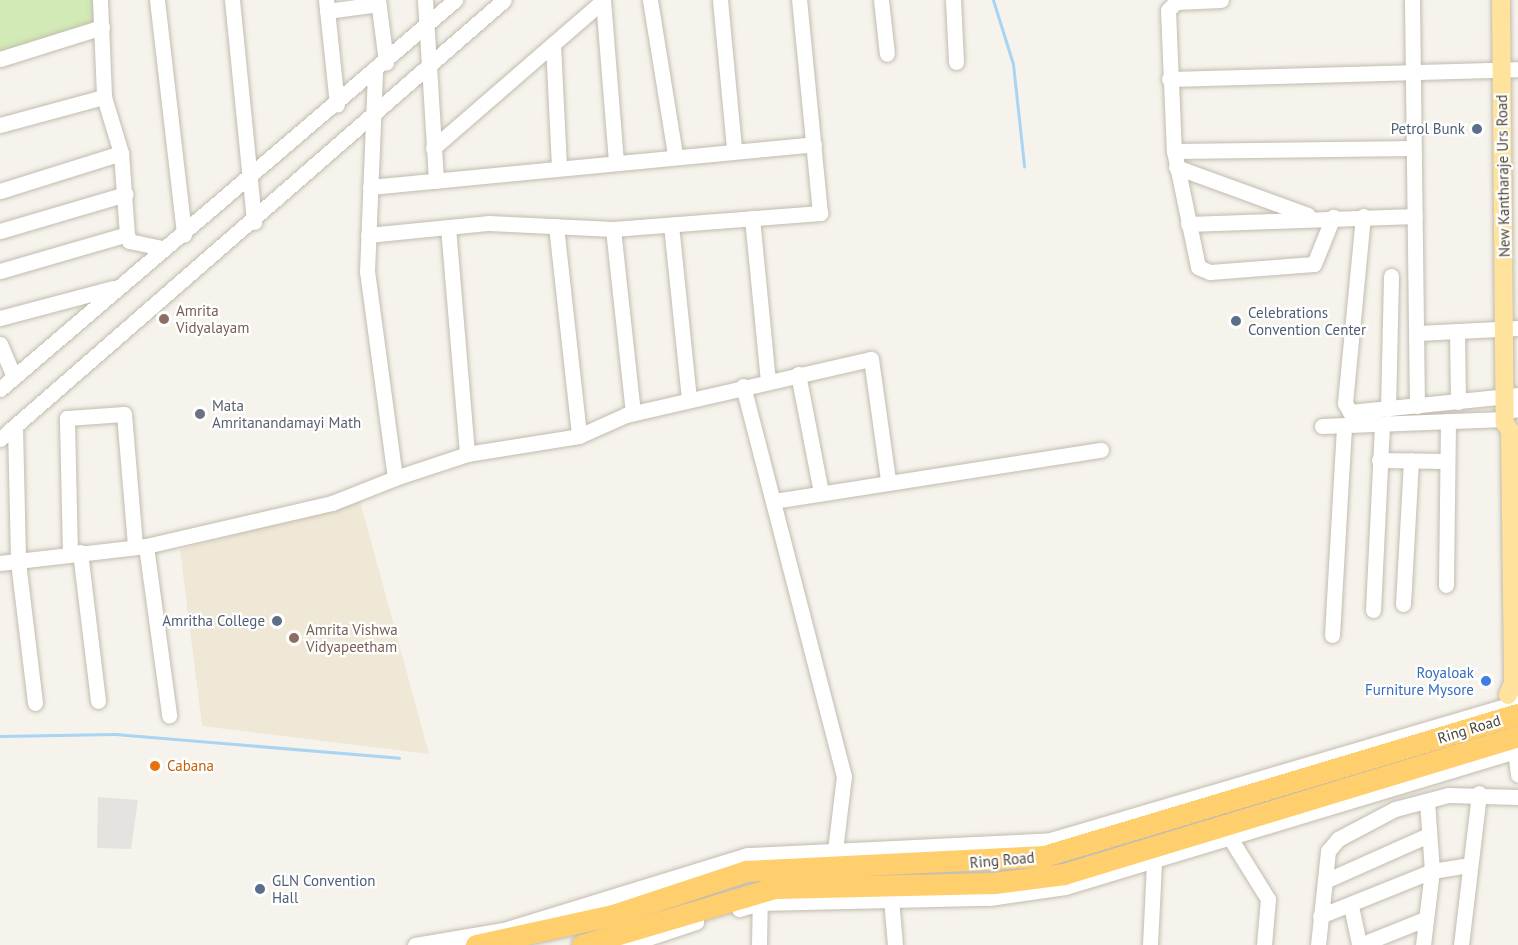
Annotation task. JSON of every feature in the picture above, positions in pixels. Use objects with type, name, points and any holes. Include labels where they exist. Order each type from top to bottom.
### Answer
[{"type":"highway","name":"Ring Road","points":[[476,945],[613,915],[746,871],[834,857],[993,862],[1044,856],[1514,723]]},
{"type":"highway","name":"Ring Road","points":[[582,945],[760,897],[994,883],[1064,874],[1514,723]]},
{"type":"main road","name":"New Kantharaje Urs Road","points":[[1500,0],[1510,70],[1512,329],[1510,409],[1514,723]]},
{"type":"street","points":[[100,0],[104,97],[121,153],[126,194],[127,234],[129,241],[163,248]]},
{"type":"street","points":[[157,0],[184,234]]},
{"type":"street","points":[[232,0],[254,222]]},
{"type":"street","points":[[425,0],[436,181]]},
{"type":"street","points":[[0,389],[163,248],[184,234],[250,180],[455,0]]},
{"type":"street","points":[[0,439],[254,222],[375,112],[504,0]]},
{"type":"street","points":[[650,0],[675,155]]},
{"type":"street","points":[[720,0],[735,149]]},
{"type":"street","points":[[368,235],[448,227],[556,226],[612,229],[820,213],[799,0]]},
{"type":"street","points":[[880,0],[887,54]]},
{"type":"street","points":[[952,0],[956,62]]},
{"type":"street","points":[[1221,0],[1176,2],[1168,10],[1169,79],[1174,151],[1198,267],[1210,272],[1314,264],[1333,217]]},
{"type":"street","points":[[1412,0],[1418,333],[1417,406]]},
{"type":"street","points":[[433,148],[603,1]]},
{"type":"street","points":[[603,1],[616,162]]},
{"type":"street","points":[[337,104],[326,6],[379,2],[380,67],[375,112],[366,272],[395,478]]},
{"type":"street","points":[[0,59],[102,27]]},
{"type":"street","points":[[553,44],[559,167]]},
{"type":"street","points":[[1169,79],[1412,70],[1510,70]]},
{"type":"street","points":[[0,125],[104,97]]},
{"type":"street","points":[[370,187],[735,149],[814,144]]},
{"type":"street","points":[[1174,151],[1413,148]]},
{"type":"street","points":[[0,192],[121,153]]},
{"type":"street","points":[[1176,167],[1317,218]]},
{"type":"street","points":[[0,231],[126,194]]},
{"type":"street","points":[[1363,216],[1345,403],[1350,412],[1458,402],[1510,409]]},
{"type":"street","points":[[1188,224],[1333,217],[1415,216]]},
{"type":"street","points":[[752,219],[768,380]]},
{"type":"street","points":[[670,225],[689,399]]},
{"type":"street","points":[[556,226],[579,436]]},
{"type":"street","points":[[448,227],[467,454]]},
{"type":"street","points":[[612,229],[633,413]]},
{"type":"street","points":[[0,271],[127,234]]},
{"type":"street","points":[[1388,409],[1391,276]]},
{"type":"street","points":[[0,318],[118,286]]},
{"type":"street","points":[[1418,333],[1512,329]]},
{"type":"street","points":[[1456,331],[1458,402]]},
{"type":"street","points":[[0,344],[14,377]]},
{"type":"street","points":[[0,563],[141,546],[332,503],[395,478],[467,454],[579,436],[633,413],[768,380],[871,359],[888,480]]},
{"type":"street","points":[[798,374],[822,492]]},
{"type":"street","points":[[415,945],[504,930],[748,855],[834,857],[844,776],[743,386]]},
{"type":"street","points":[[1322,426],[1448,422],[1510,409]]},
{"type":"street","points":[[98,701],[75,553],[67,418],[124,414],[141,546],[169,715]]},
{"type":"street","points":[[1446,585],[1448,422]]},
{"type":"street","points":[[1373,610],[1382,424]]},
{"type":"street","points":[[1332,635],[1344,425]]},
{"type":"street","points":[[15,426],[18,562],[35,703]]},
{"type":"street","points":[[774,501],[888,480],[1101,450]]},
{"type":"street","points":[[1379,460],[1447,461]]},
{"type":"street","points":[[1403,604],[1411,460]]},
{"type":"street","points":[[627,945],[760,897],[891,899],[1033,894],[1154,862],[1230,838],[1514,723],[1518,775]]},
{"type":"street","points":[[1318,945],[1328,851],[1338,839],[1395,809],[1427,801],[1479,793],[1518,797]]},
{"type":"street","points":[[1461,945],[1479,793]]},
{"type":"street","points":[[1423,945],[1432,871],[1426,836],[1427,801]]},
{"type":"street","points":[[1325,880],[1426,836]]},
{"type":"street","points":[[1230,838],[1268,899],[1264,945]]},
{"type":"street","points":[[1154,862],[1150,945],[1160,945]]},
{"type":"street","points":[[1320,916],[1351,906],[1432,871],[1469,865]]},
{"type":"street","points":[[759,945],[760,897]]},
{"type":"street","points":[[891,899],[895,945]]},
{"type":"street","points":[[1351,906],[1360,945],[1425,919]]},
{"type":"shaded area","name":"Amrita Vishwa Vidyapeetham","points":[[360,501],[429,754],[202,726],[180,550]]},
{"type":"shaded area","points":[[98,797],[138,800],[131,849],[97,848]]},
{"type":"green space","points":[[0,0],[94,0],[96,25],[0,52]]},
{"type":"waterway","points":[[993,0],[1013,64],[1024,166]]},
{"type":"waterway","points":[[0,736],[115,734],[399,758]]},
{"type":"place","name":"Petrol Bunk","points":[[1477,129]]},
{"type":"place","name":"Amrita Vidyalayam","points":[[164,319]]},
{"type":"place","name":"Celebrations Convention Center","points":[[1236,321]]},
{"type":"place","name":"Mata Amritanandamayi Math","points":[[200,414]]},
{"type":"place","name":"Amritha College","points":[[277,621]]},
{"type":"place","name":"Amrita Vishwa Vidyapeetham","points":[[294,638]]},
{"type":"place","name":"Royaloak Furniture Mysore","points":[[1486,681]]},
{"type":"place","name":"Cabana","points":[[155,766]]},
{"type":"place","name":"GLN Convention Hall","points":[[260,889]]}]
